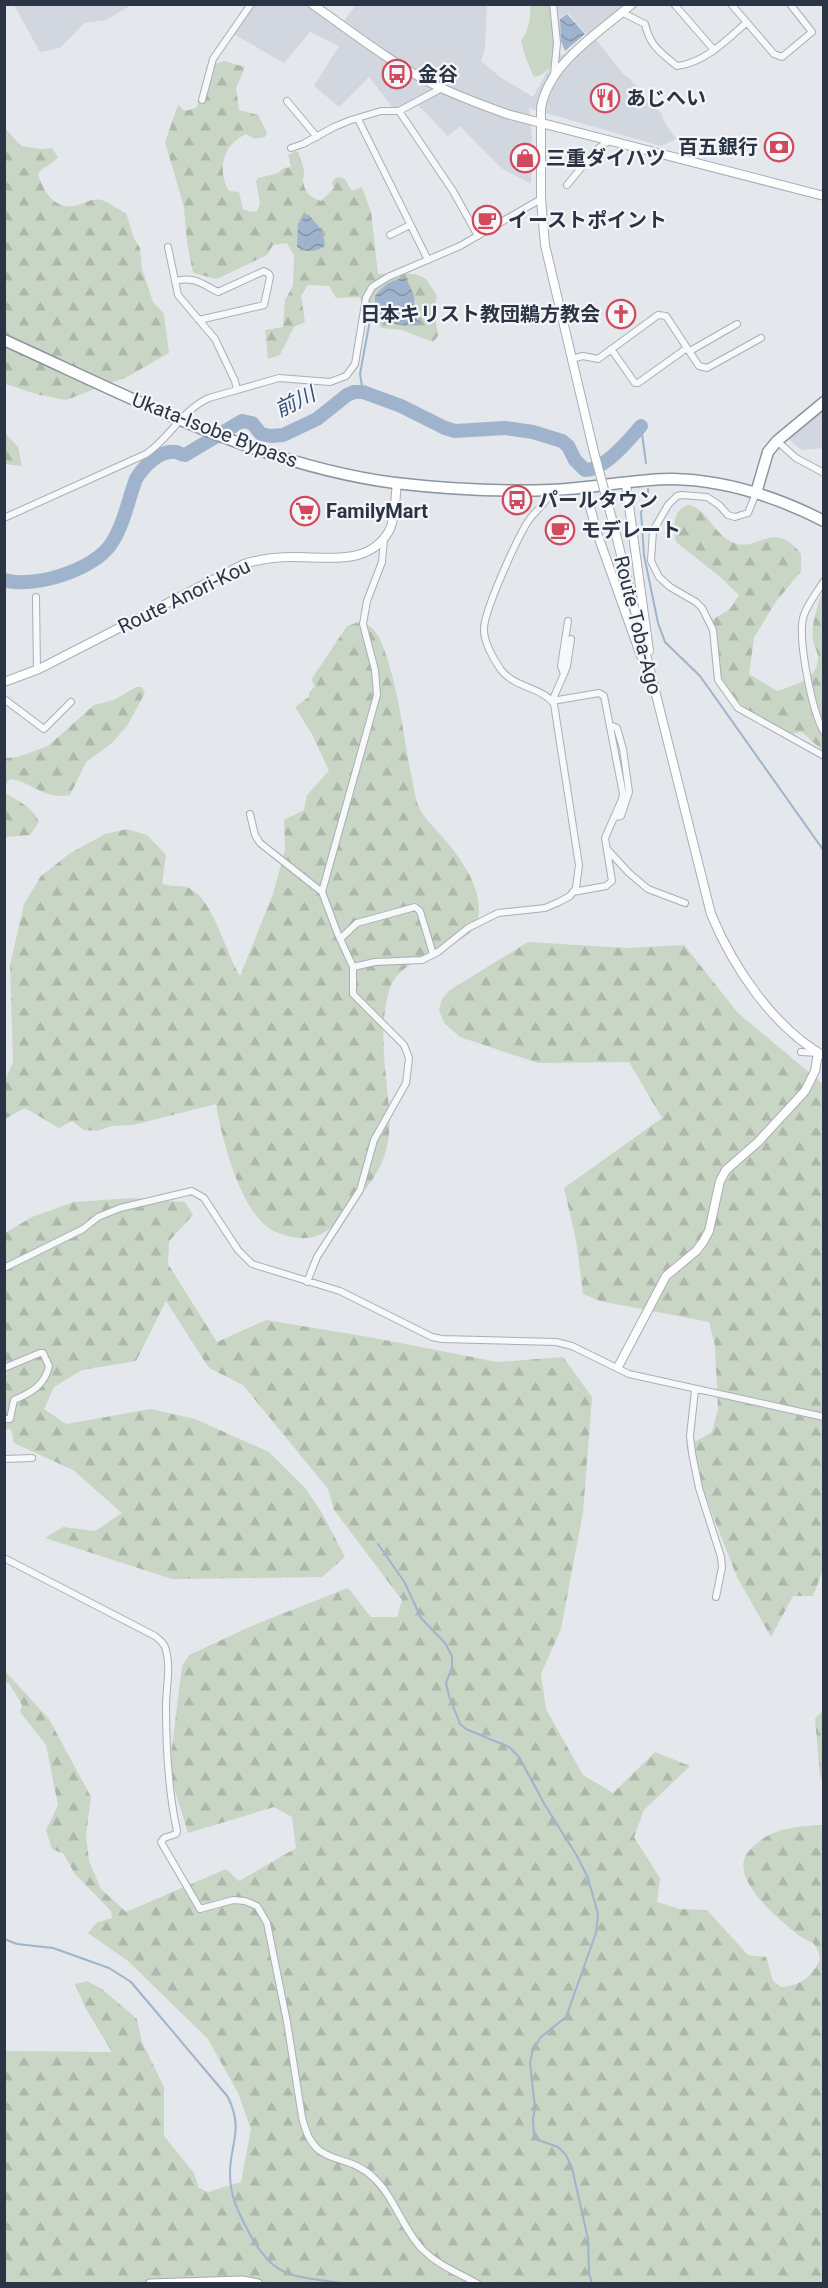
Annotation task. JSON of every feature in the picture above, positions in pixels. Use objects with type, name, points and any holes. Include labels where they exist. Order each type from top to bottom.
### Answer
[{"type":"highway","name":"Ukata-Isobe Bypass","points":[[4,340],[225,438],[263,453],[342,475],[397,483],[496,492],[585,488],[671,479],[702,482],[756,493],[800,509],[824,522]]},
{"type":"highway","points":[[756,493],[768,452],[777,441],[824,402]]},
{"type":"main road","points":[[312,4],[392,59],[442,88],[498,111],[824,196]]},
{"type":"main road","points":[[554,75],[566,61],[633,4]]},
{"type":"main road","name":"Route Toba-Ago","points":[[554,75],[543,95],[541,122],[541,199],[548,262],[711,914],[720,936],[744,979],[776,1016],[821,1055]]},
{"type":"main road","points":[[384,538],[393,518],[397,483]]},
{"type":"main road","points":[[626,484],[656,696]]},
{"type":"main road","points":[[585,488],[597,533],[656,696]]},
{"type":"main road","name":"Route Anori-Kou","points":[[4,682],[37,670],[244,564],[273,558],[351,557],[369,551],[384,538]]},
{"type":"main road","points":[[618,1367],[666,1276],[696,1251],[703,1242],[709,1231],[720,1181],[726,1170],[758,1142],[805,1091],[821,1055]]},
{"type":"main road","points":[[150,2283],[242,2281],[258,2283]]},
{"type":"street","points":[[202,100],[202,93],[213,59],[251,4]]},
{"type":"street","points":[[553,4],[557,43],[554,75]]},
{"type":"street","points":[[674,4],[714,50]]},
{"type":"street","points":[[731,4],[774,54],[782,57],[812,33],[790,4]]},
{"type":"street","points":[[622,13],[645,24],[652,45],[677,66],[686,65],[714,50],[746,23]]},
{"type":"street","points":[[291,148],[344,122],[381,111],[399,111],[442,88]]},
{"type":"street","points":[[287,100],[316,137]]},
{"type":"street","points":[[399,111],[453,191],[478,236]]},
{"type":"street","points":[[358,119],[428,260]]},
{"type":"street","points":[[567,185],[595,151],[610,140]]},
{"type":"street","points":[[4,518],[146,454],[157,447],[171,433],[180,419],[198,403],[279,378],[330,382],[346,376],[355,364],[366,298],[372,287],[388,277],[478,236],[541,199]]},
{"type":"street","points":[[390,235],[410,225]]},
{"type":"street","points":[[168,247],[178,295],[215,339],[237,390]]},
{"type":"street","points":[[175,281],[193,279],[218,292],[264,271],[269,274],[264,305],[199,320]]},
{"type":"street","points":[[571,358],[583,356],[598,358],[658,315],[663,314],[699,366],[707,368],[761,338]]},
{"type":"street","points":[[611,350],[635,383],[638,383],[689,349],[737,324]]},
{"type":"street","points":[[777,441],[796,459],[824,473]]},
{"type":"street","points":[[552,490],[546,503],[528,521],[519,539],[492,602],[484,630],[485,639],[497,663],[508,678],[552,701]]},
{"type":"street","points":[[756,493],[748,513],[735,517],[728,515],[707,497],[677,496],[668,505],[653,531],[651,561],[659,577],[669,587],[696,602],[705,614],[713,634],[718,680],[738,708],[824,756]]},
{"type":"street","points":[[322,892],[377,695],[375,670],[363,624],[367,601],[382,562],[384,538]]},
{"type":"street","points":[[824,581],[804,617],[803,631],[808,678],[824,732]]},
{"type":"street","points":[[36,597],[37,670]]},
{"type":"street","points":[[564,674],[561,666],[568,621]]},
{"type":"street","points":[[353,967],[375,962],[422,960],[488,917],[498,913],[545,908],[559,902],[576,888],[579,865],[552,701],[567,666],[571,639]]},
{"type":"street","points":[[552,701],[599,693],[606,700],[623,794],[605,838],[612,878],[609,885],[573,892]]},
{"type":"street","points":[[4,699],[44,729],[71,702]]},
{"type":"street","points":[[250,814],[255,835],[260,843],[322,892],[353,967],[353,994],[404,1045],[409,1058],[406,1083],[374,1140],[360,1191],[317,1257],[307,1282]]},
{"type":"street","points":[[607,849],[629,873],[648,889],[685,903]]},
{"type":"street","points":[[340,939],[357,923],[415,908],[420,911],[433,954]]},
{"type":"street","points":[[801,1052],[821,1055]]},
{"type":"street","points":[[4,1268],[83,1229],[98,1217],[120,1208],[192,1191],[204,1198],[238,1250],[252,1264],[340,1291],[432,1336],[459,1340],[556,1342],[572,1346],[629,1374],[824,1417]]},
{"type":"street","points":[[4,1368],[40,1353],[43,1353],[48,1366],[39,1386],[27,1395],[14,1400],[10,1419],[4,1419]]},
{"type":"street","points":[[695,1390],[690,1436],[699,1488],[721,1557],[722,1567],[716,1597]]},
{"type":"street","points":[[4,1459],[32,1458]]},
{"type":"street","points":[[4,1558],[155,1636],[166,1647],[169,1665],[166,1688],[166,1739],[172,1806],[177,1831],[176,1834],[164,1838],[161,1842],[200,1909],[233,1900],[245,1901],[257,1906],[267,1923],[287,2022],[302,2117],[305,2130],[313,2145],[329,2158],[341,2160],[369,2174],[380,2185],[422,2249],[437,2262],[478,2283]]},
{"type":"shaded area","points":[[16,4],[131,5],[106,20],[84,23],[60,48],[40,52],[15,7]]},
{"type":"shaded area","points":[[241,5],[320,5],[344,21],[356,5],[487,5],[485,48],[481,61],[500,77],[533,97],[547,72],[561,56],[588,36],[568,13],[559,18],[556,5],[624,5],[591,33],[624,75],[661,113],[676,139],[661,146],[529,108],[532,139],[531,184],[501,168],[460,126],[448,136],[414,101],[394,109],[369,77],[339,107],[314,86],[339,46],[310,32],[284,63],[232,33],[245,6]]},
{"type":"shaded area","points":[[823,410],[823,448],[802,450],[789,439]]},
{"type":"green space","points":[[530,5],[556,5],[561,32],[558,47],[561,56],[546,72],[534,77],[521,41],[529,24]]},
{"type":"green space","points":[[224,61],[245,67],[236,88],[239,110],[258,115],[267,133],[265,137],[257,138],[246,134],[238,139],[227,152],[223,175],[229,191],[239,192],[243,209],[250,212],[257,211],[260,204],[256,181],[258,178],[291,167],[288,155],[295,151],[298,152],[303,166],[305,188],[314,198],[321,201],[334,188],[332,182],[337,177],[344,178],[352,191],[362,187],[371,212],[378,274],[415,274],[426,279],[437,296],[434,309],[438,336],[433,342],[402,330],[382,328],[373,320],[359,297],[336,298],[329,286],[308,285],[301,296],[305,322],[294,327],[280,355],[268,359],[265,330],[283,327],[285,300],[293,286],[294,256],[287,243],[273,245],[267,255],[217,279],[193,273],[184,207],[165,142],[178,105],[185,111],[196,108],[215,64]]},
{"type":"green space","points":[[4,127],[21,146],[52,148],[58,157],[38,174],[47,194],[57,203],[70,206],[101,200],[126,213],[134,238],[140,248],[142,269],[153,302],[164,314],[169,353],[127,377],[66,400],[5,384]]},
{"type":"green space","points":[[5,433],[18,447],[22,466],[5,464]]},
{"type":"green space","points":[[690,505],[697,508],[729,541],[746,544],[776,537],[792,544],[801,554],[801,571],[775,603],[754,638],[749,674],[777,691],[803,681],[809,677],[816,666],[818,657],[813,641],[813,628],[823,591],[823,751],[802,732],[788,735],[748,710],[730,694],[724,685],[720,675],[715,641],[708,622],[730,609],[739,595],[676,542],[675,519],[680,510]]},
{"type":"green space","points":[[362,621],[378,635],[391,672],[418,805],[469,874],[477,896],[478,919],[473,930],[463,938],[407,967],[396,977],[386,1001],[383,1034],[390,1123],[383,1159],[369,1184],[337,1222],[322,1234],[296,1238],[276,1232],[264,1224],[253,1211],[243,1194],[228,1156],[216,1104],[133,1125],[112,1126],[97,1131],[84,1130],[72,1121],[59,1128],[25,1108],[5,1119],[5,1081],[13,1062],[10,965],[24,904],[41,876],[69,854],[105,834],[127,829],[147,835],[166,855],[162,883],[189,888],[205,903],[240,976],[273,894],[285,850],[284,820],[304,810],[307,795],[329,771],[312,734],[295,707],[309,697],[309,693],[315,686],[311,680],[347,626]]},
{"type":"green space","points":[[136,687],[142,687],[145,693],[127,726],[112,743],[86,762],[70,795],[52,795],[10,779],[6,784],[5,793],[5,758],[18,757],[48,746],[94,705],[114,700]]},
{"type":"green space","points":[[5,793],[25,805],[39,822],[30,835],[5,837]]},
{"type":"green space","points":[[528,942],[627,948],[684,945],[738,1013],[823,1084],[823,1570],[813,1596],[793,1596],[771,1637],[737,1577],[686,1447],[712,1432],[718,1409],[715,1346],[709,1322],[600,1301],[583,1294],[576,1240],[564,1188],[662,1118],[629,1062],[538,1063],[460,1037],[445,1024],[439,1011],[442,999],[450,990]]},
{"type":"green space","points":[[132,1198],[185,1202],[193,1215],[169,1241],[168,1264],[217,1342],[266,1320],[498,1362],[563,1357],[592,1397],[583,1512],[561,1629],[541,1674],[546,1709],[583,1775],[613,1793],[655,1752],[690,1766],[644,1810],[634,1837],[660,1878],[657,1902],[680,1909],[707,1910],[748,1955],[766,1957],[773,1981],[781,1987],[805,1980],[820,1960],[819,1953],[813,1943],[789,1927],[758,1897],[744,1873],[744,1861],[749,1851],[757,1843],[774,1833],[792,1828],[823,1825],[823,2283],[5,2283],[5,2051],[112,2052],[86,2009],[75,1984],[87,1981],[102,1989],[137,2019],[142,2042],[164,2087],[164,2136],[194,2173],[199,2188],[208,2192],[241,2182],[251,2129],[238,2093],[208,2039],[128,1961],[88,1933],[96,1923],[112,1918],[111,1911],[74,1873],[64,1854],[52,1849],[46,1830],[58,1805],[46,1745],[20,1712],[22,1705],[9,1683],[5,1682],[4,1670],[49,1719],[91,1797],[86,1835],[89,1861],[101,1889],[126,1912],[226,1869],[239,1881],[296,1848],[292,1817],[274,1807],[188,1833],[169,1771],[182,1666],[189,1655],[256,1624],[348,1588],[371,1617],[397,1617],[402,1600],[334,1510],[328,1489],[243,1385],[209,1368],[166,1301],[136,1361],[82,1370],[54,1387],[44,1409],[66,1424],[151,1409],[195,1419],[269,1452],[306,1489],[322,1513],[345,1557],[322,1577],[172,1579],[45,1538],[63,1527],[95,1531],[122,1513],[73,1470],[14,1443],[11,1429],[5,1429],[5,1233],[32,1217],[74,1202]]},
{"type":"green space","points":[[823,1710],[823,1783],[820,1775],[815,1719]]},
{"type":"water","points":[[567,14],[585,34],[565,51],[561,41],[560,19]]},
{"type":"water","points":[[308,214],[320,228],[324,238],[325,246],[318,250],[304,250],[297,247],[298,223]]},
{"type":"water","points":[[406,278],[414,296],[414,315],[421,323],[418,325],[393,324],[383,318],[380,307],[375,302],[375,296],[385,286],[392,281]]},
{"type":"waterway","points":[[363,392],[360,374],[370,320],[380,307]]},
{"type":"waterway","name":"前川","points":[[4,580],[31,582],[62,575],[91,562],[103,553],[119,529],[136,479],[143,469],[158,456],[170,452],[185,455],[242,421],[252,423],[261,434],[283,435],[317,419],[354,392],[363,392],[401,406],[455,431],[505,428],[533,432],[562,441],[585,470],[592,469],[608,460],[641,426]]},
{"type":"waterway","points":[[641,426],[646,463]]},
{"type":"waterway","points":[[648,489],[648,500],[641,512],[644,555],[658,623],[665,642],[700,676],[824,851]]},
{"type":"waterway","points":[[378,1544],[405,1583],[421,1618],[445,1643],[452,1656],[452,1667],[446,1683],[460,1724],[466,1729],[509,1747],[519,1757],[588,1878],[598,1914],[596,1933],[566,2017],[541,2037],[533,2049],[530,2063],[535,2108],[534,2136],[538,2140],[558,2147],[566,2155],[572,2168],[588,2239],[589,2273],[592,2284]]},
{"type":"waterway","points":[[4,1939],[17,1944],[53,1948],[109,1968],[131,1982],[228,2097],[233,2109],[236,2128],[230,2174],[231,2189],[240,2214],[256,2245],[266,2258],[286,2273],[298,2277],[348,2284]]},
{"type":"place","name":"金谷","points":[[397,74]]},
{"type":"place","name":"あじへい","points":[[605,98]]},
{"type":"place","name":"百五銀行","points":[[779,147]]},
{"type":"place","name":"三重ダイハツ","points":[[525,158]]},
{"type":"place","name":"イーストポイント","points":[[487,220]]},
{"type":"place","name":"日本キリスト教団鵜方教会","points":[[621,314]]},
{"type":"place","name":"パールタウン","points":[[517,500]]},
{"type":"place","name":"FamilyMart","points":[[305,511]]},
{"type":"place","name":"モデレート","points":[[560,530]]}]
